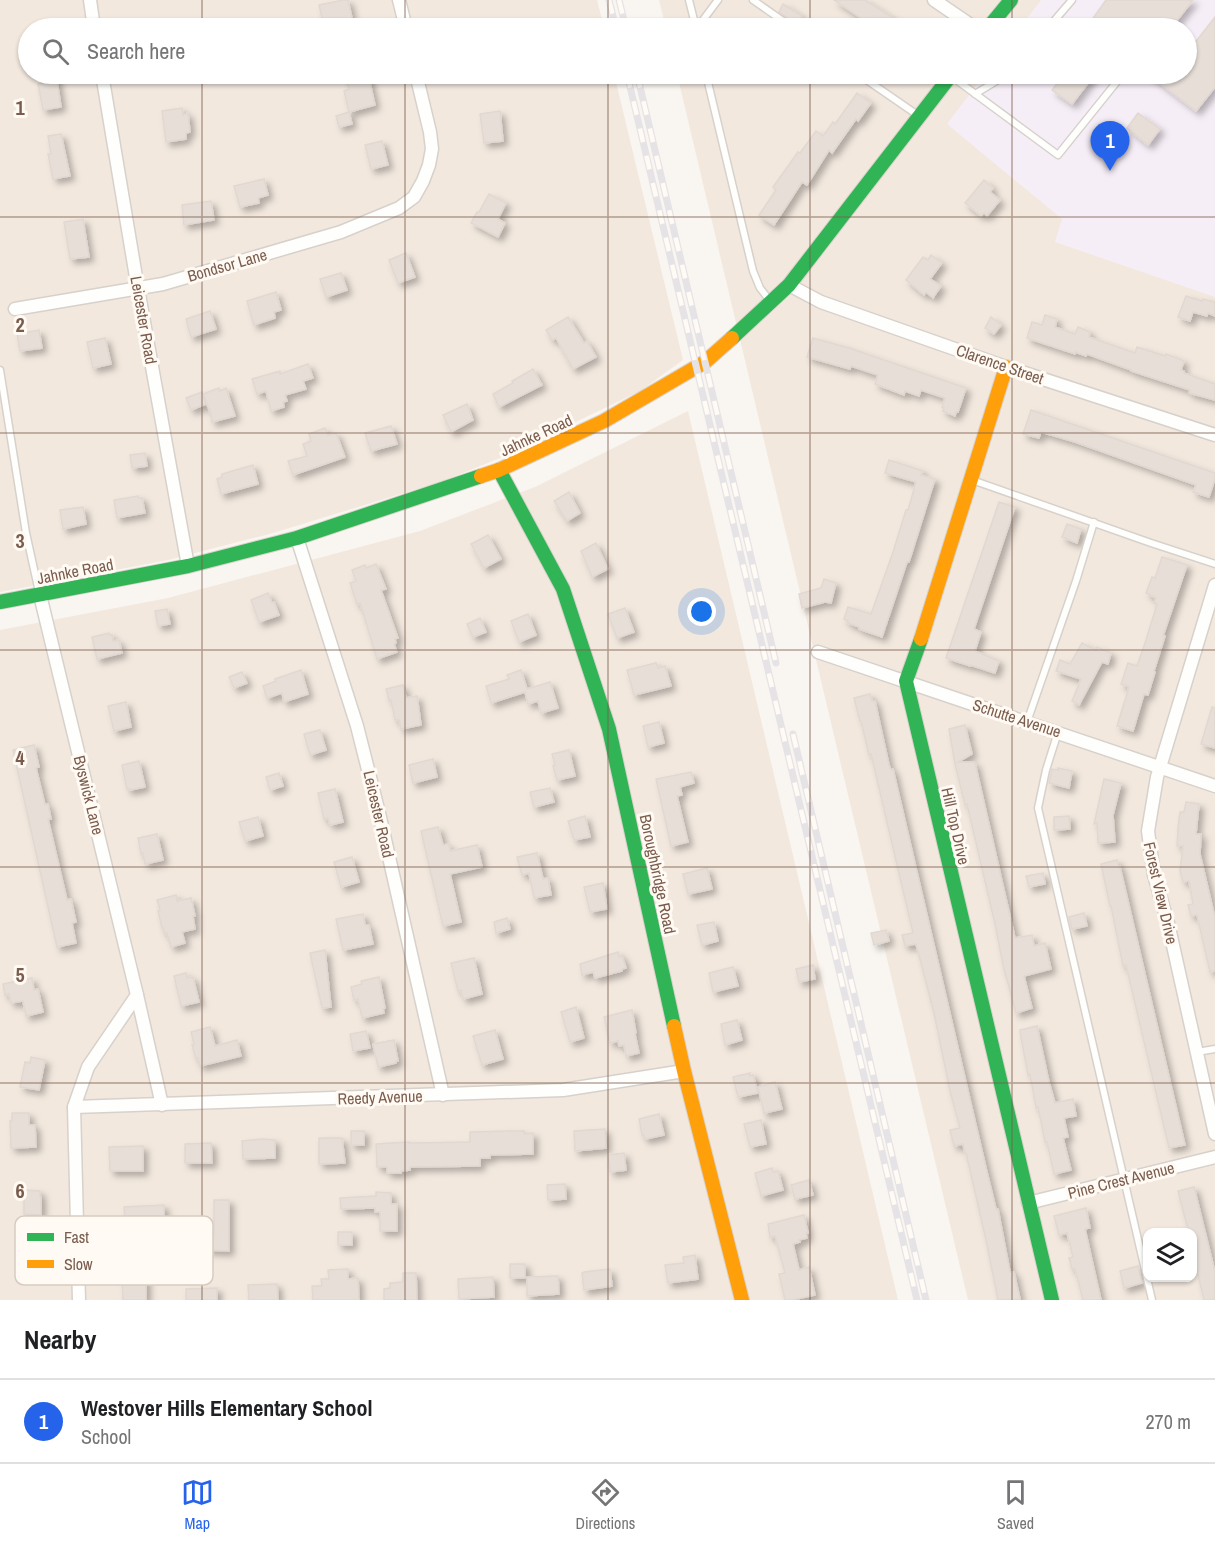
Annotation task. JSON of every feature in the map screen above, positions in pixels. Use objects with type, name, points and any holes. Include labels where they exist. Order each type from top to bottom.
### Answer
[{"type":"street","points":[[90,0],[93,18]]},
{"type":"street","points":[[399,0],[404,18]]},
{"type":"street","points":[[934,0],[960,18]]},
{"type":"street","points":[[996,18],[1011,0]]},
{"type":"street","name":"Leicester Road","points":[[104,84],[188,566]]},
{"type":"street","name":"Bondsor Lane","points":[[15,309],[163,284],[341,232],[399,208],[414,197],[423,181],[432,149],[418,84]]},
{"type":"street","name":"Jahnke Road","points":[[0,602],[188,566],[297,538],[499,470],[604,421],[705,362],[789,285],[945,84]]},
{"type":"street","name":"Clarence Street","points":[[789,285],[820,302],[1006,367],[1215,435]]},
{"type":"street","points":[[906,681],[926,626],[1006,367]]},
{"type":"street","name":"Boroughbridge Road","points":[[499,470],[563,589],[609,729],[684,1071],[742,1300]]},
{"type":"street","name":"Leicester Road","points":[[297,538],[357,726],[443,1095]]},
{"type":"street","name":"Forest View Drive","points":[[1215,585],[1156,777],[1148,831],[1154,875],[1168,923],[1215,1134]]},
{"type":"street","name":"Byswick Lane","points":[[40,595],[162,1105]]},
{"type":"street","name":"Schutte Avenue","points":[[818,652],[1215,786]]},
{"type":"street","name":"Hill Top Drive","points":[[906,681],[1052,1300]]},
{"type":"street","points":[[77,1216],[74,1107],[88,1067],[137,994]]},
{"type":"street","name":"Reedy Avenue","points":[[74,1107],[563,1090],[684,1071]]},
{"type":"street","name":"Pine Crest Avenue","points":[[1028,1203],[1215,1157]]},
{"type":"street","points":[[79,1285],[79,1300]]},
{"type":"lane","points":[[689,0],[694,18]]},
{"type":"lane","points":[[704,18],[718,0]]},
{"type":"lane","points":[[753,0],[779,18]]},
{"type":"lane","points":[[1057,18],[1072,0]]},
{"type":"lane","points":[[708,84],[753,271],[760,288],[771,302]]},
{"type":"lane","points":[[872,84],[919,117]]},
{"type":"lane","points":[[963,84],[1058,155],[1115,84]]},
{"type":"lane","points":[[975,94],[992,84]]},
{"type":"lane","points":[[0,370],[26,533],[40,595]]},
{"type":"lane","points":[[972,479],[1215,564]]},
{"type":"lane","points":[[1027,722],[1094,522]]},
{"type":"lane","points":[[1058,732],[1046,770],[1038,808],[1152,1300]]},
{"type":"lane","points":[[1197,1052],[1215,1048]]},
{"type":"shaded area","points":[[0,0],[597,0],[602,18],[18,18],[18,84],[616,84],[683,360],[640,391],[505,456],[443,481],[273,533],[168,560],[0,592]]},
{"type":"shaded area","points":[[659,0],[1215,0],[1215,1300],[968,1300],[679,84],[1197,84],[1197,18],[664,18]]},
{"type":"shaded area","points":[[1041,0],[1215,0],[1215,297],[1055,242],[1062,219],[947,124],[977,84],[1197,84],[1197,18],[1028,18]]},
{"type":"shaded area","points":[[688,411],[898,1300],[0,1300],[0,630],[168,598],[420,531],[535,487]]},
{"type":"building","points":[[348,0],[352,18],[322,18],[319,5]]},
{"type":"building","points":[[834,0],[865,0],[893,18],[861,18]]},
{"type":"building","points":[[1106,0],[1193,0],[1179,18],[1093,18]]},
{"type":"building","points":[[783,4],[802,16],[788,18],[779,12]]},
{"type":"building","points":[[1215,17],[1215,87],[1196,111],[1161,84],[1197,84],[1197,40]]},
{"type":"building","points":[[38,84],[58,84],[61,107],[43,110]]},
{"type":"building","points":[[348,84],[370,84],[375,105],[349,112],[344,91],[349,89]]},
{"type":"building","points":[[1056,84],[1087,84],[1072,104],[1052,90]]},
{"type":"building","points":[[857,93],[871,103],[858,121],[856,119],[832,153],[829,150],[807,185],[802,182],[774,225],[759,215],[776,190],[773,187],[798,152],[800,153],[816,131],[823,136],[833,122],[835,124]]},
{"type":"building","points":[[182,108],[183,115],[188,113],[190,132],[186,133],[186,139],[166,142],[162,111]]},
{"type":"building","points":[[500,111],[503,141],[484,143],[480,114]]},
{"type":"building","points":[[349,112],[352,124],[339,127],[336,116]]},
{"type":"building","points":[[1138,113],[1160,129],[1148,145],[1127,128]]},
{"type":"building","points":[[61,134],[70,176],[53,179],[48,154],[51,154],[48,136]]},
{"type":"building","points":[[382,141],[388,165],[371,169],[365,145]]},
{"type":"building","points":[[264,179],[268,195],[258,198],[259,203],[240,207],[234,186]]},
{"type":"building","points":[[984,180],[993,188],[990,192],[1000,200],[987,216],[984,213],[981,216],[965,203]]},
{"type":"building","points":[[489,194],[506,203],[498,219],[505,223],[498,237],[471,223]]},
{"type":"building","points":[[211,201],[214,220],[184,225],[182,205]]},
{"type":"building","points":[[83,219],[89,257],[70,259],[64,222]]},
{"type":"building","points":[[406,253],[415,277],[398,283],[389,260]]},
{"type":"building","points":[[931,255],[942,263],[930,279],[941,286],[933,298],[926,292],[924,295],[906,280],[923,257],[928,260]]},
{"type":"building","points":[[341,273],[347,290],[326,297],[320,279]]},
{"type":"building","points":[[276,292],[281,310],[274,312],[275,318],[254,325],[247,301]]},
{"type":"building","points":[[1186,296],[1215,302],[1215,316],[1193,312],[1190,321],[1178,317]]},
{"type":"building","points":[[210,311],[216,329],[191,337],[186,319]]},
{"type":"building","points":[[1045,315],[1057,319],[1055,327],[1075,334],[1078,327],[1090,332],[1089,337],[1135,353],[1137,347],[1184,361],[1181,370],[1184,373],[1215,384],[1215,400],[1189,393],[1190,390],[1087,354],[1086,356],[1075,352],[1075,354],[1027,338],[1032,322],[1042,325]]},
{"type":"building","points":[[568,317],[584,343],[587,341],[596,357],[573,369],[556,338],[552,340],[546,330]]},
{"type":"building","points":[[991,317],[1001,325],[994,334],[985,328]]},
{"type":"building","points":[[39,330],[42,348],[20,351],[17,334]]},
{"type":"building","points":[[105,338],[111,364],[93,368],[87,342]]},
{"type":"building","points":[[813,338],[966,388],[958,412],[955,416],[943,411],[945,398],[921,390],[919,396],[905,391],[904,395],[875,384],[878,375],[851,366],[850,369],[807,357]]},
{"type":"building","points":[[308,364],[313,378],[303,381],[306,389],[285,395],[287,401],[283,402],[284,407],[271,411],[266,391],[257,394],[252,379],[280,371],[280,374]]},
{"type":"building","points":[[533,369],[542,385],[499,407],[493,394]]},
{"type":"building","points":[[219,388],[220,391],[226,388],[235,416],[212,422],[210,409],[203,394]]},
{"type":"building","points":[[202,392],[206,404],[191,410],[186,398]]},
{"type":"building","points":[[467,404],[473,420],[451,432],[443,415]]},
{"type":"building","points":[[1031,410],[1215,473],[1209,497],[1193,492],[1196,485],[1075,442],[1041,432],[1039,438],[1023,434]]},
{"type":"building","points":[[391,426],[397,444],[371,451],[365,433]]},
{"type":"building","points":[[325,428],[328,435],[336,433],[345,457],[293,475],[288,461],[307,456],[303,444],[311,441],[309,434]]},
{"type":"building","points":[[145,453],[147,466],[132,468],[130,455]]},
{"type":"building","points":[[889,460],[923,471],[921,475],[935,479],[882,637],[859,629],[844,619],[848,607],[871,614],[916,482],[885,473]]},
{"type":"building","points":[[253,465],[258,484],[221,494],[217,479],[222,477],[222,474]]},
{"type":"building","points":[[569,492],[580,513],[567,521],[554,501]]},
{"type":"building","points":[[138,496],[142,498],[145,513],[117,518],[114,500]]},
{"type":"building","points":[[999,502],[1015,507],[974,629],[981,632],[975,651],[999,661],[995,673],[946,658]]},
{"type":"building","points":[[83,507],[86,524],[63,529],[60,510]]},
{"type":"building","points":[[1067,524],[1081,529],[1077,543],[1062,537]]},
{"type":"building","points":[[488,535],[501,559],[484,568],[471,544]]},
{"type":"building","points":[[596,543],[608,569],[592,577],[581,551]]},
{"type":"building","points":[[1162,557],[1187,565],[1163,636],[1165,636],[1148,695],[1144,694],[1133,731],[1117,726],[1129,687],[1121,684],[1128,663],[1137,666],[1146,640],[1157,604],[1154,603],[1156,598],[1146,593],[1152,577],[1155,578]]},
{"type":"building","points":[[376,564],[386,589],[381,590],[398,638],[395,639],[394,644],[397,652],[377,659],[360,603],[357,604],[350,583],[356,581],[352,570]]},
{"type":"building","points":[[824,579],[836,583],[831,603],[825,602],[802,608],[799,594],[821,588]]},
{"type":"building","points":[[268,593],[279,615],[259,622],[251,600]]},
{"type":"building","points":[[625,608],[634,632],[617,638],[608,614]]},
{"type":"building","points":[[167,609],[170,624],[158,626],[155,611]]},
{"type":"building","points":[[528,614],[536,635],[519,642],[511,621]]},
{"type":"building","points":[[480,618],[486,632],[473,637],[467,624]]},
{"type":"building","points":[[109,633],[113,641],[119,640],[122,653],[97,659],[92,637]]},
{"type":"building","points":[[1082,643],[1096,650],[1097,647],[1111,653],[1108,664],[1102,662],[1079,705],[1072,701],[1081,679],[1056,671],[1060,660],[1070,664]]},
{"type":"building","points":[[656,663],[658,668],[665,666],[671,686],[634,695],[627,670]]},
{"type":"building","points":[[301,670],[308,694],[284,702],[282,693],[267,698],[263,686]]},
{"type":"building","points":[[521,670],[527,689],[550,682],[558,708],[541,713],[538,701],[528,704],[525,692],[491,703],[486,686],[509,679],[507,675]]},
{"type":"building","points":[[242,672],[247,683],[234,688],[229,677]]},
{"type":"building","points":[[403,685],[406,698],[417,696],[421,725],[401,729],[399,720],[395,720],[386,689]]},
{"type":"building","points":[[870,694],[872,701],[875,701],[889,765],[891,770],[893,769],[986,1168],[996,1209],[998,1209],[1010,1272],[1014,1272],[1020,1299],[998,1300],[966,1153],[963,1144],[954,1146],[950,1130],[960,1128],[916,944],[905,946],[902,935],[913,933],[871,754],[869,755],[854,698]]},
{"type":"building","points":[[126,702],[131,727],[114,731],[108,706]]},
{"type":"building","points":[[1212,707],[1215,708],[1215,748],[1201,744]]},
{"type":"building","points":[[659,722],[664,743],[648,747],[643,726]]},
{"type":"building","points":[[965,725],[972,754],[958,762],[975,763],[1015,938],[1032,935],[1034,946],[1045,943],[1051,969],[1024,976],[1032,1008],[1016,1013],[967,804],[965,805],[955,764],[949,729]]},
{"type":"building","points":[[320,730],[326,750],[310,755],[304,734]]},
{"type":"building","points":[[34,745],[39,767],[36,768],[45,805],[48,804],[51,819],[48,819],[67,900],[71,899],[76,922],[72,923],[76,943],[57,947],[13,750]]},
{"type":"building","points":[[569,750],[575,776],[557,780],[552,754]]},
{"type":"building","points":[[433,759],[437,777],[413,783],[409,765]]},
{"type":"building","points":[[139,761],[145,787],[127,789],[122,765]]},
{"type":"building","points":[[1058,768],[1072,771],[1069,788],[1049,783],[1052,769],[1058,770]]},
{"type":"building","points":[[691,772],[694,783],[680,787],[682,795],[677,796],[688,842],[671,846],[656,779]]},
{"type":"building","points":[[279,773],[283,786],[270,790],[266,777]]},
{"type":"building","points":[[1104,779],[1121,783],[1113,815],[1115,842],[1098,843],[1097,823],[1094,824]]},
{"type":"building","points":[[550,788],[554,802],[534,807],[530,792]]},
{"type":"building","points":[[335,789],[343,822],[330,825],[328,818],[324,819],[318,793]]},
{"type":"building","points":[[1186,802],[1199,804],[1196,834],[1201,834],[1200,854],[1215,918],[1215,971],[1210,972],[1197,915],[1191,916],[1188,905],[1193,904],[1189,881],[1183,882],[1180,871],[1183,846],[1177,846],[1178,828],[1180,812],[1184,812]]},
{"type":"building","points":[[585,816],[590,837],[574,840],[568,821]]},
{"type":"building","points":[[1069,816],[1070,829],[1054,830],[1054,817]]},
{"type":"building","points":[[258,817],[263,836],[245,841],[239,822]]},
{"type":"building","points":[[438,827],[443,845],[449,844],[450,851],[477,845],[482,867],[450,874],[461,922],[443,926],[421,831]]},
{"type":"building","points":[[157,834],[163,860],[145,864],[138,838]]},
{"type":"building","points":[[537,853],[543,879],[548,878],[551,895],[534,898],[529,873],[522,875],[517,857]]},
{"type":"building","points":[[352,857],[359,882],[341,887],[334,862]]},
{"type":"building","points":[[1117,860],[1185,1145],[1169,1148],[1126,965],[1123,966],[1101,864]]},
{"type":"building","points":[[707,868],[712,889],[688,894],[683,874]]},
{"type":"building","points":[[1043,873],[1045,884],[1029,887],[1026,876]]},
{"type":"building","points":[[603,883],[607,909],[590,912],[584,887]]},
{"type":"building","points":[[176,895],[177,901],[191,898],[195,929],[182,932],[185,943],[171,947],[167,933],[165,934],[162,928],[157,900]]},
{"type":"building","points":[[1084,913],[1087,926],[1072,929],[1069,917]]},
{"type":"building","points":[[363,914],[365,925],[369,925],[373,944],[343,950],[336,919]]},
{"type":"building","points":[[507,918],[510,929],[496,933],[494,922]]},
{"type":"building","points":[[714,922],[718,941],[702,945],[697,925]]},
{"type":"building","points":[[886,930],[889,941],[874,945],[871,933]]},
{"type":"building","points":[[325,950],[331,1007],[322,1008],[310,953]]},
{"type":"building","points":[[618,952],[626,968],[622,971],[595,978],[593,972],[582,975],[580,964]]},
{"type":"building","points":[[474,958],[482,994],[463,999],[461,990],[458,991],[451,963]]},
{"type":"building","points":[[813,965],[815,979],[799,982],[796,969]]},
{"type":"building","points":[[733,967],[738,986],[713,992],[709,973]]},
{"type":"building","points":[[186,973],[187,978],[193,977],[199,1002],[181,1006],[174,976]]},
{"type":"building","points":[[379,977],[384,1013],[362,1018],[358,999],[354,1000],[351,987],[362,984],[361,981]]},
{"type":"building","points":[[32,978],[34,990],[38,989],[43,1012],[26,1016],[23,1001],[11,1003],[9,994],[5,995],[3,984]]},
{"type":"building","points":[[576,1007],[584,1038],[570,1042],[561,1012]]},
{"type":"building","points":[[632,1010],[639,1053],[626,1056],[624,1045],[619,1046],[618,1041],[610,1043],[604,1017]]},
{"type":"building","points":[[737,1020],[742,1040],[725,1045],[721,1024]]},
{"type":"building","points":[[1037,1026],[1055,1103],[1073,1099],[1076,1116],[1064,1118],[1068,1137],[1063,1138],[1071,1170],[1054,1174],[1038,1107],[1036,1108],[1030,1074],[1028,1075],[1020,1032],[1020,1030]]},
{"type":"building","points":[[210,1027],[215,1046],[237,1040],[241,1056],[200,1066],[192,1045],[194,1044],[191,1032]]},
{"type":"building","points":[[495,1030],[503,1059],[482,1065],[473,1036]]},
{"type":"building","points":[[366,1031],[370,1048],[353,1051],[350,1034]]},
{"type":"building","points":[[394,1040],[398,1061],[378,1067],[373,1044]]},
{"type":"building","points":[[31,1057],[45,1060],[39,1090],[20,1087],[25,1062],[30,1063]]},
{"type":"building","points":[[750,1073],[750,1076],[753,1075],[758,1093],[738,1097],[733,1077]]},
{"type":"building","points":[[775,1082],[782,1109],[764,1113],[758,1087]]},
{"type":"building","points":[[12,1113],[29,1113],[29,1125],[35,1125],[36,1147],[11,1148]]},
{"type":"building","points":[[659,1114],[664,1135],[645,1139],[639,1119]]},
{"type":"building","points":[[761,1120],[766,1144],[750,1147],[744,1124]]},
{"type":"building","points":[[605,1129],[606,1148],[575,1151],[574,1131]]},
{"type":"building","points":[[351,1131],[364,1131],[364,1145],[351,1145]]},
{"type":"building","points":[[524,1131],[524,1134],[533,1133],[533,1154],[490,1155],[490,1158],[480,1158],[480,1166],[410,1167],[410,1170],[401,1171],[401,1173],[387,1173],[387,1167],[377,1167],[376,1144],[470,1142],[470,1132]]},
{"type":"building","points":[[319,1138],[342,1138],[345,1163],[319,1164]]},
{"type":"building","points":[[275,1140],[275,1158],[243,1159],[242,1141]]},
{"type":"building","points":[[211,1143],[212,1163],[185,1163],[185,1144]]},
{"type":"building","points":[[143,1146],[143,1171],[110,1171],[109,1147]]},
{"type":"building","points":[[624,1153],[626,1170],[610,1172],[608,1155]]},
{"type":"building","points":[[772,1168],[773,1172],[778,1171],[783,1190],[761,1196],[755,1173]]},
{"type":"building","points":[[809,1180],[813,1195],[795,1199],[791,1185]]},
{"type":"building","points":[[565,1184],[566,1199],[548,1200],[547,1185]]},
{"type":"building","points":[[1194,1187],[1215,1272],[1215,1300],[1204,1300],[1197,1270],[1197,1228],[1188,1228],[1178,1191]]},
{"type":"building","points":[[24,1190],[40,1191],[41,1215],[24,1214]]},
{"type":"building","points":[[376,1192],[391,1193],[391,1204],[397,1204],[397,1231],[380,1231],[380,1212],[375,1212],[375,1208],[341,1209],[340,1198],[376,1196]]},
{"type":"building","points":[[214,1200],[229,1200],[229,1251],[213,1250]]},
{"type":"building","points":[[164,1205],[164,1216],[125,1216],[124,1207]]},
{"type":"building","points":[[1086,1208],[1090,1228],[1085,1229],[1101,1300],[1083,1300],[1075,1269],[1072,1269],[1069,1258],[1073,1257],[1067,1233],[1059,1235],[1054,1216]]},
{"type":"building","points":[[804,1215],[807,1238],[793,1244],[799,1270],[809,1267],[815,1295],[785,1300],[779,1274],[785,1273],[775,1236],[770,1237],[768,1224]]},
{"type":"building","points":[[338,1232],[352,1232],[352,1245],[338,1245]]},
{"type":"building","points":[[695,1255],[698,1279],[668,1283],[665,1265],[684,1263],[683,1257]]},
{"type":"building","points":[[510,1264],[525,1264],[525,1278],[510,1278]]},
{"type":"building","points":[[1138,1266],[1142,1283],[1124,1288],[1120,1271]]},
{"type":"building","points":[[348,1269],[348,1279],[358,1278],[359,1300],[313,1300],[312,1286],[322,1286],[321,1279],[329,1279],[328,1270]]},
{"type":"building","points":[[610,1269],[612,1286],[584,1290],[582,1273]]},
{"type":"building","points":[[403,1273],[416,1273],[417,1300],[384,1300],[384,1289],[390,1288],[390,1283],[403,1282]]},
{"type":"building","points":[[558,1276],[559,1294],[527,1296],[527,1277]]},
{"type":"building","points":[[493,1277],[494,1297],[459,1299],[458,1279]]},
{"type":"building","points":[[277,1284],[278,1300],[249,1300],[248,1285]]},
{"type":"building","points":[[122,1285],[146,1285],[146,1300],[123,1300]]},
{"type":"building","points":[[217,1288],[217,1300],[186,1300],[186,1289]]},
{"type":"railway","points":[[609,0],[614,18]]},
{"type":"railway","points":[[619,0],[624,18]]},
{"type":"railway","points":[[629,84],[917,1300]]},
{"type":"railway","points":[[639,84],[776,663]]},
{"type":"railway","points":[[793,734],[926,1300]]},
{"type":"traffic: fast","points":[[996,18],[1011,0]]},
{"type":"traffic: fast","points":[[732,338],[789,285],[944,84]]},
{"type":"traffic: fast","points":[[499,470],[563,589],[609,729],[674,1026]]},
{"type":"traffic: fast","points":[[0,602],[188,566],[297,538],[481,476]]},
{"type":"traffic: fast","points":[[921,639],[906,681],[1052,1300]]},
{"type":"traffic: slow","points":[[481,476],[499,470],[604,421],[705,362],[732,338]]},
{"type":"traffic: slow","points":[[921,639],[1006,367]]},
{"type":"traffic: slow","points":[[674,1026],[742,1300]]},
{"type":"place","name":"Westover Hills Elementary School","points":[[1110,171]]}]
